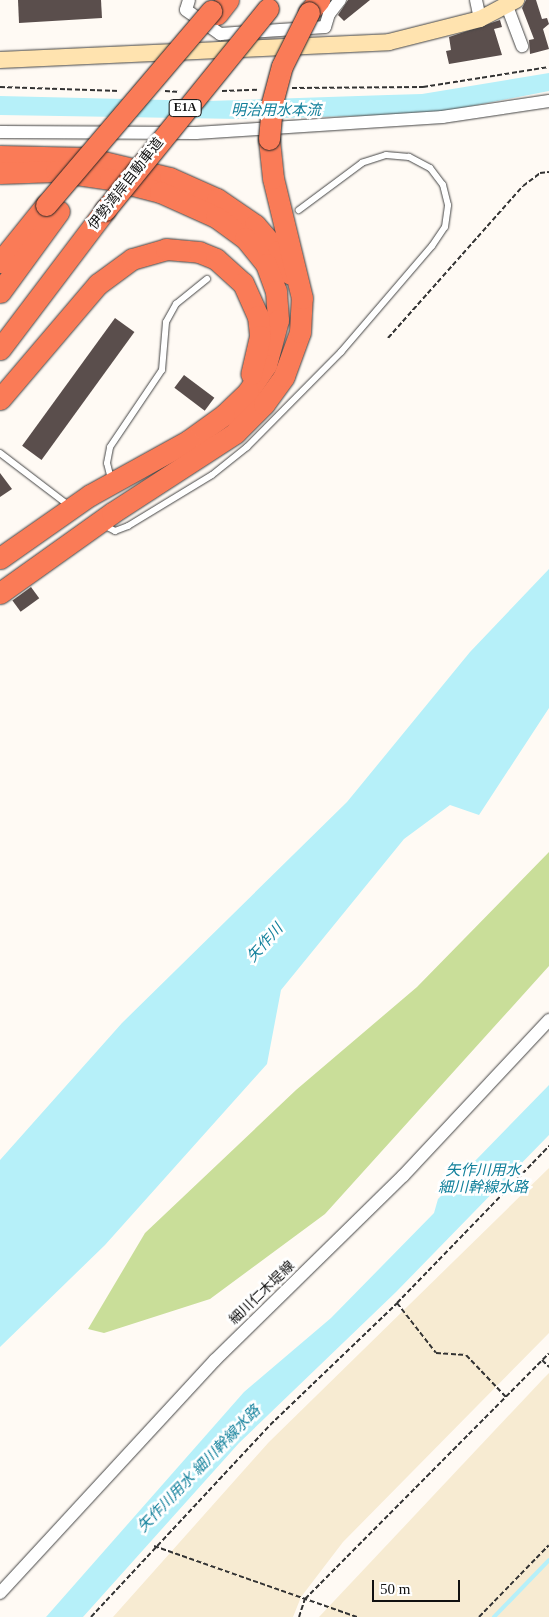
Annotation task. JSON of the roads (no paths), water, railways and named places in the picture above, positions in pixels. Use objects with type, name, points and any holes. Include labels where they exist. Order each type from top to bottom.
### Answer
[{"type":"highway","name":"伊勢湾岸自動車道","points":[[0,349],[105,210],[272,4]]},
{"type":"highway","points":[[0,262],[52,208],[219,6]]},
{"type":"highway","points":[[0,593],[100,522],[224,442],[250,419],[274,389],[296,347],[302,298],[274,185],[269,140],[272,103],[282,66],[314,6]]},
{"type":"highway","points":[[0,156],[57,155],[145,170],[209,195],[255,224],[278,251],[294,297],[292,344],[274,389]]},
{"type":"highway","points":[[0,173],[81,174],[160,192],[216,217],[257,251],[276,291],[278,320],[273,350],[248,392],[211,425],[70,508],[0,558]]},
{"type":"highway","points":[[0,292],[52,208]]},
{"type":"highway","points":[[0,399],[98,284],[132,259],[158,250],[182,249],[216,259],[230,270],[243,283],[258,316],[260,336],[253,370],[211,425]]},
{"type":"street","points":[[189,0],[186,10],[220,34],[325,27],[328,14],[340,0]]},
{"type":"street","points":[[476,0],[480,19]]},
{"type":"street","points":[[0,60],[390,42],[480,19],[512,3],[522,46]]},
{"type":"street","points":[[0,132],[196,134],[442,118],[549,101]]},
{"type":"street","name":"細川仁木堤線","points":[[0,1593],[215,1360],[403,1176],[549,1020]]},
{"type":"lane","points":[[100,522],[115,531],[128,526],[212,475],[246,447],[341,352],[432,246],[445,227],[448,205],[443,185],[430,168],[409,157],[386,155],[362,163],[300,210]]},
{"type":"lane","points":[[112,483],[107,463],[110,447],[162,370],[168,317],[176,304],[207,280]]},
{"type":"lane","points":[[0,453],[57,493],[70,508]]},
{"type":"water","name":"明治用水本流","points":[[549,73],[549,91],[431,114],[240,119],[0,115],[0,96],[208,101],[422,94]]},
{"type":"water","name":"矢作川","points":[[549,569],[549,708],[479,815],[450,805],[404,839],[281,990],[267,1064],[105,1245],[0,1347],[0,1160],[122,1023],[347,802],[470,652]]},
{"type":"water","name":"矢作川用水 細川幹線水路","points":[[549,1085],[549,1135],[396,1292],[239,1443],[83,1617],[46,1617],[244,1392],[331,1318],[434,1213],[438,1199]]},
{"type":"waterway","points":[[494,1617],[549,1560]]}]
